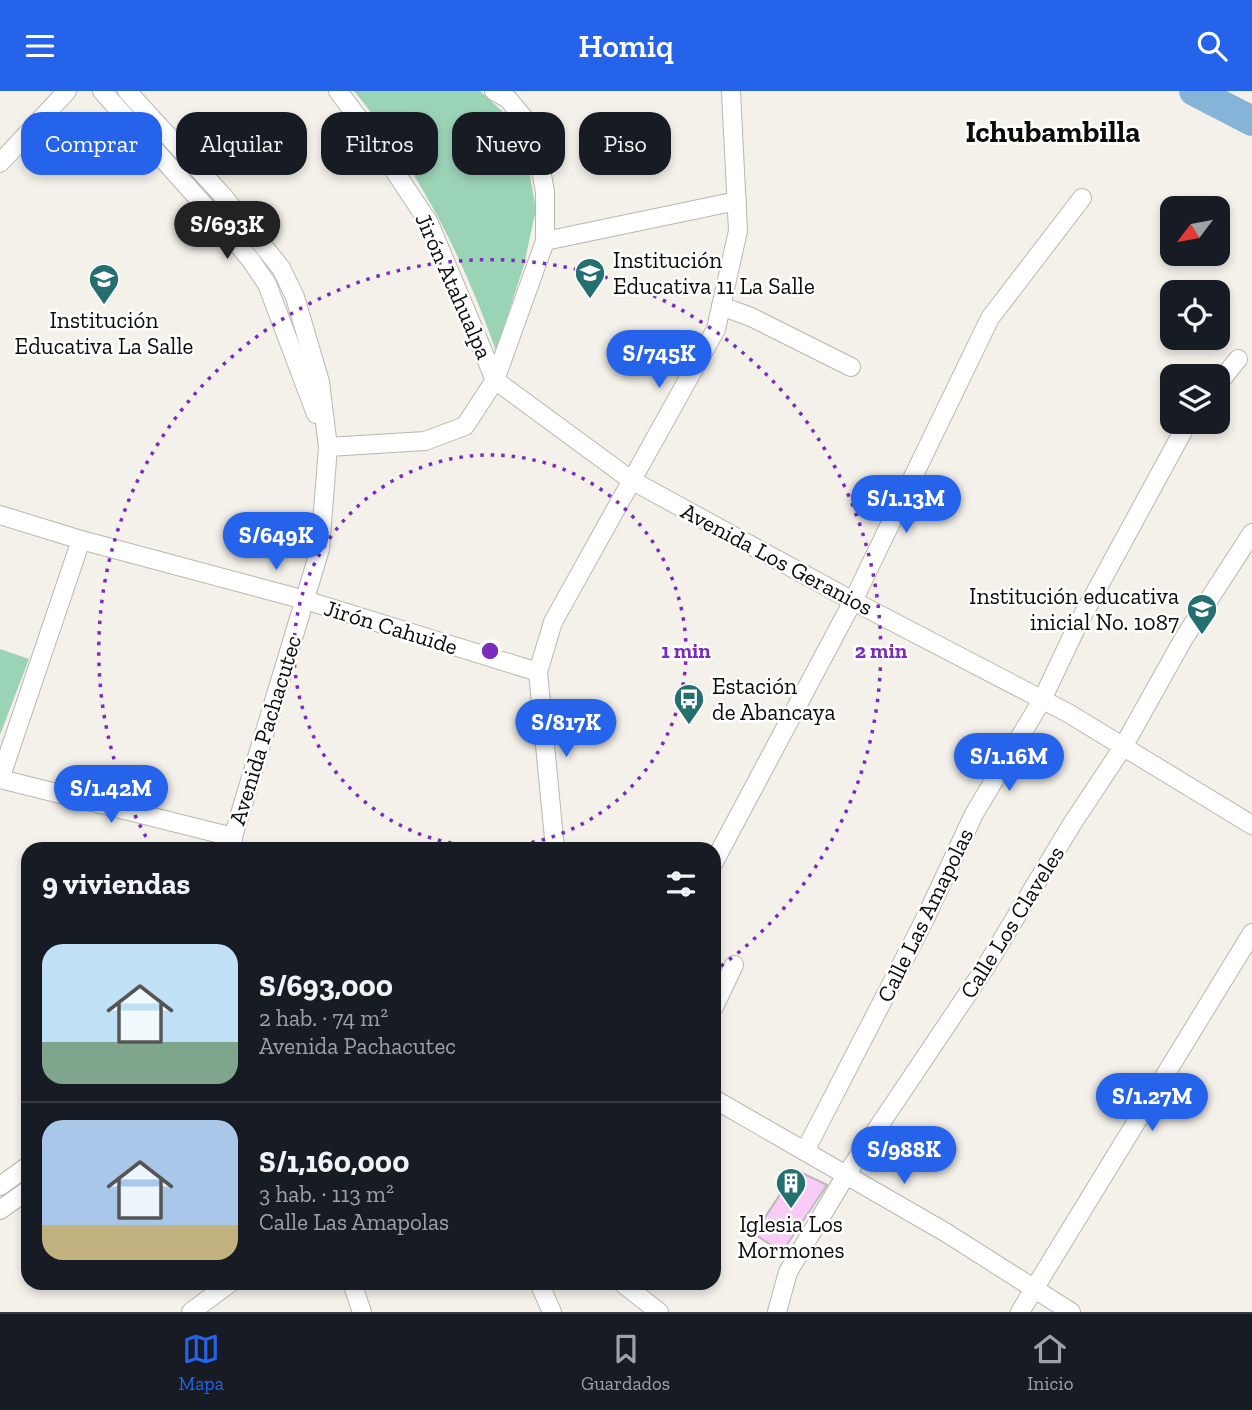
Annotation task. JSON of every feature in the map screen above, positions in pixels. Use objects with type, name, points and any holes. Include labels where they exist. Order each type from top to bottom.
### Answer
[{"type":"street","points":[[0,163],[68,91]]},
{"type":"street","name":"Avenida Pachacutec","points":[[102,91],[228,232],[267,284],[328,447]]},
{"type":"street","name":"Avenida Pachacutec","points":[[127,91],[223,197],[281,268],[295,297],[320,382],[328,447],[320,548],[232,842]]},
{"type":"street","name":"Jirón Atahualpa","points":[[338,91],[429,223],[495,380]]},
{"type":"street","points":[[328,447],[425,441],[465,426],[495,380],[545,241],[545,192],[534,130],[508,99],[494,91]]},
{"type":"street","points":[[554,842],[538,672],[553,622],[716,329],[738,231],[732,91]]},
{"type":"street","points":[[721,849],[853,601],[990,318],[1082,198]]},
{"type":"street","points":[[545,241],[737,201]]},
{"type":"street","points":[[721,306],[751,317],[851,367]]},
{"type":"street","points":[[1230,369],[1238,359]]},
{"type":"street","name":"Avenida Los Geranios","points":[[495,380],[631,479],[853,601],[1042,700],[1252,825]]},
{"type":"street","name":"Calle Las Amapolas","points":[[805,1150],[924,921],[974,814],[1042,700],[1077,626],[1181,434]]},
{"type":"street","name":"Jirón Cahuide","points":[[0,515],[81,540],[305,600],[538,672]]},
{"type":"street","name":"Calle Los Claveles","points":[[777,1312],[788,1272],[846,1175],[985,968],[1072,824],[1123,747],[1184,638],[1252,533]]},
{"type":"street","points":[[81,540],[0,779],[228,842]]},
{"type":"street","points":[[1020,1312],[1252,933]]},
{"type":"street","points":[[721,992],[734,965]]},
{"type":"street","points":[[721,1103],[945,1232],[1071,1312]]},
{"type":"street","points":[[0,1186],[21,1171]]},
{"type":"street","points":[[0,1210],[21,1195]]},
{"type":"street","points":[[191,1312],[221,1290]]},
{"type":"street","points":[[354,1290],[362,1312]]},
{"type":"street","points":[[542,1290],[552,1312]]},
{"type":"street","points":[[631,1290],[659,1312]]},
{"type":"green space","points":[[354,91],[480,91],[503,112],[452,112],[452,175],[530,175],[536,209],[524,265],[496,351],[469,282],[437,215],[414,175],[438,175],[438,112],[371,112]]},
{"type":"green space","points":[[0,649],[29,659],[0,735]]},
{"type":"building","name":"Iglesia Los Mormones","points":[[796,1170],[827,1185],[782,1252],[754,1234]]},
{"type":"waterway","points":[[1194,91],[1252,121]]},
{"type":"place","name":"Institución Educativa 11 La Salle","points":[[590,300]]},
{"type":"place","name":"Institución Educativa La Salle","points":[[104,306]]},
{"type":"place","name":"Institución educativa inicial No. 1087","points":[[1202,636]]},
{"type":"place","name":"Estación de Abancaya","points":[[689,726]]},
{"type":"place","name":"Iglesia Los Mormones","points":[[791,1210]]},
{"type":"district","name":"Ichubambilla","points":[[1053,132]]}]
